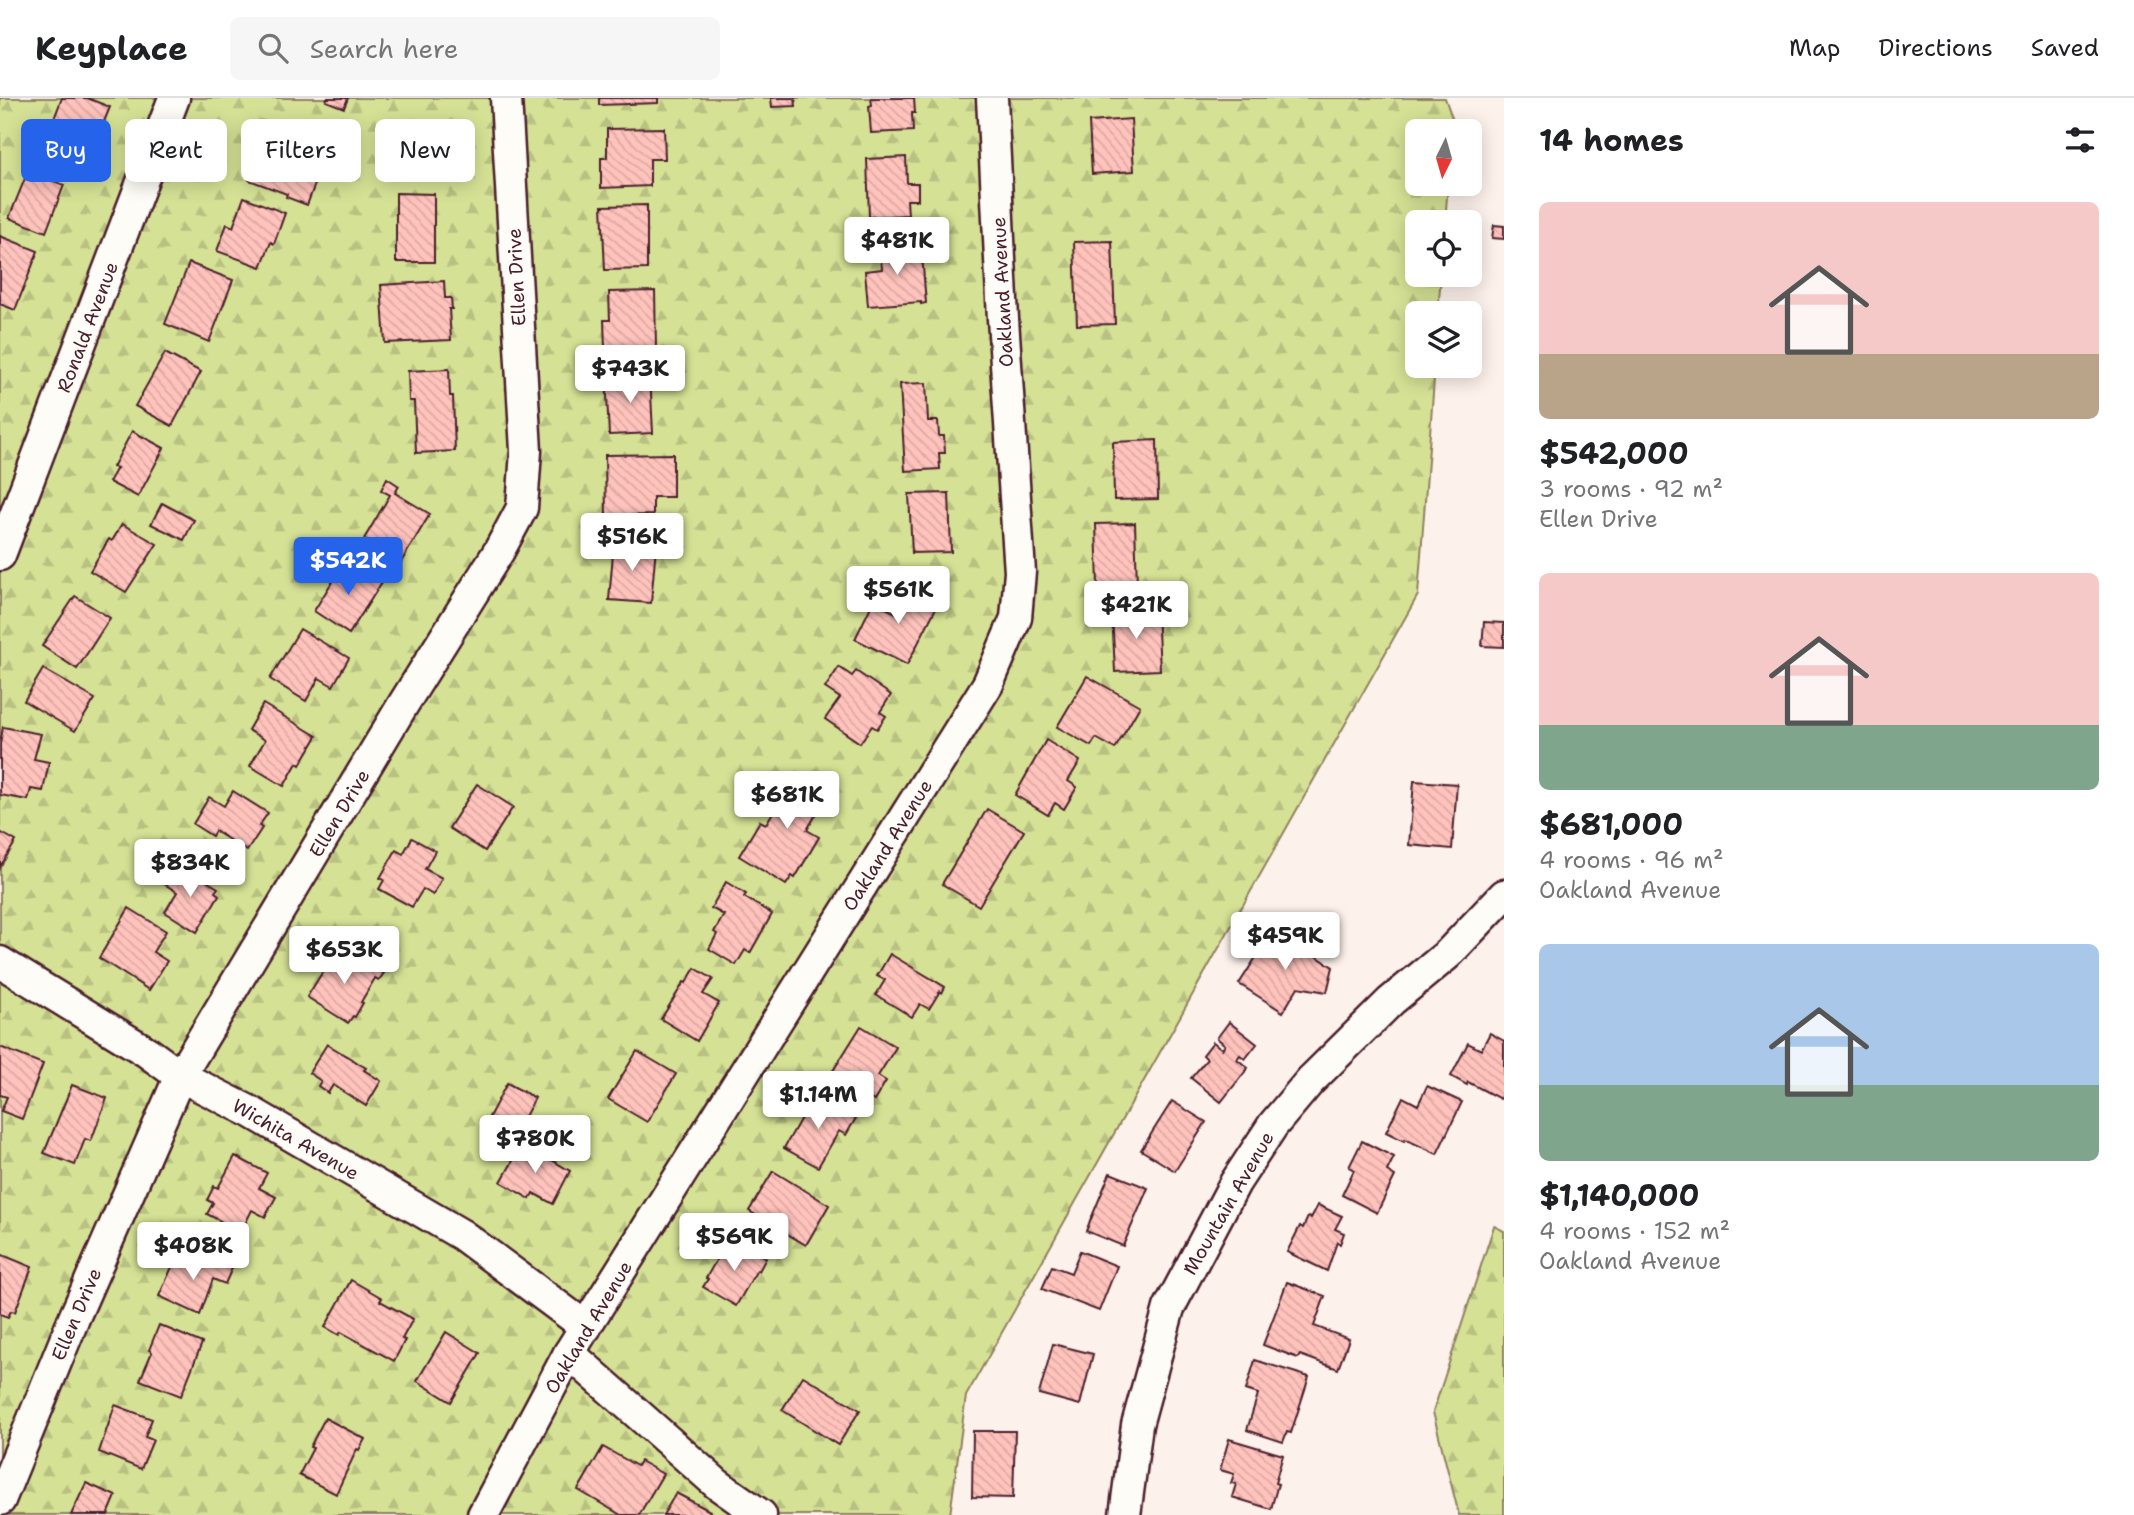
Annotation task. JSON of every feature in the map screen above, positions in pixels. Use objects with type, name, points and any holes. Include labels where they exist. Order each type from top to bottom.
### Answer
[{"type":"street","name":"Ronald Avenue","points":[[0,555],[174,98]]},
{"type":"street","name":"Ellen Drive","points":[[0,1500],[74,1318],[180,1076],[522,509],[526,451],[506,98]]},
{"type":"street","name":"Oakland Avenue","points":[[483,1515],[569,1353],[988,684],[1016,618],[1020,572],[992,98]]},
{"type":"street","name":"Mountain Avenue","points":[[1125,1515],[1137,1425],[1169,1308],[1235,1183],[1273,1125],[1310,1081],[1391,1002],[1448,954],[1504,895]]},
{"type":"street","name":"Wichita Avenue","points":[[0,962],[147,1052],[180,1076],[251,1112],[462,1235],[586,1327]]},
{"type":"street","points":[[569,1353],[717,1484],[761,1515]]},
{"type":"green space","points":[[0,98],[1445,98],[1452,119],[1405,119],[1405,196],[1447,196],[1446,210],[1405,210],[1405,287],[1440,287],[1439,301],[1405,301],[1405,378],[1434,378],[1418,595],[966,1396],[950,1515],[0,1515]]},
{"type":"green space","points":[[1494,1226],[1504,1231],[1504,1515],[1459,1515],[1433,1412]]},
{"type":"building","points":[[62,98],[87,98],[110,107],[105,119],[54,119]]},
{"type":"building","points":[[327,98],[348,98],[344,108],[326,101]]},
{"type":"building","points":[[599,98],[658,98],[658,103],[599,105]]},
{"type":"building","points":[[771,98],[795,98],[796,106],[772,107]]},
{"type":"building","points":[[871,98],[914,98],[913,131],[871,133]]},
{"type":"building","points":[[1131,119],[1134,171],[1092,174],[1089,122]]},
{"type":"building","points":[[664,128],[665,159],[650,159],[650,186],[601,188],[601,158],[607,158],[607,129]]},
{"type":"building","points":[[906,157],[907,183],[918,183],[918,200],[907,200],[908,215],[869,217],[867,159]]},
{"type":"building","points":[[24,182],[56,182],[64,185],[46,232],[9,218]]},
{"type":"building","points":[[254,182],[315,184],[307,205],[286,197],[287,194]]},
{"type":"building","points":[[396,193],[434,194],[434,262],[396,262]]},
{"type":"building","points":[[244,197],[285,213],[274,244],[271,242],[261,267],[217,251],[227,224],[233,227]]},
{"type":"building","points":[[647,205],[647,269],[605,270],[602,206]]},
{"type":"building","points":[[1494,225],[1504,226],[1504,239],[1492,238]]},
{"type":"building","points":[[0,236],[38,251],[15,310],[0,304]]},
{"type":"building","points":[[1112,241],[1115,324],[1077,325],[1074,242]]},
{"type":"building","points":[[921,243],[926,303],[868,306],[865,271],[882,269],[880,247]]},
{"type":"building","points":[[189,263],[233,280],[209,342],[165,324]]},
{"type":"building","points":[[444,281],[445,298],[451,298],[451,340],[385,343],[381,285]]},
{"type":"building","points":[[655,291],[656,348],[605,349],[604,320],[610,320],[609,292]]},
{"type":"building","points":[[165,353],[201,372],[172,426],[135,406]]},
{"type":"building","points":[[449,369],[455,451],[416,453],[414,401],[409,401],[408,371]]},
{"type":"building","points":[[650,374],[653,433],[609,435],[606,376]]},
{"type":"building","points":[[926,383],[928,421],[938,421],[939,436],[944,436],[945,453],[939,453],[940,469],[905,471],[900,384]]},
{"type":"building","points":[[132,431],[164,448],[138,497],[109,482],[117,468],[113,467]]},
{"type":"building","points":[[1157,440],[1158,499],[1114,500],[1113,442]]},
{"type":"building","points":[[673,454],[673,497],[653,497],[653,515],[606,516],[605,455]]},
{"type":"building","points":[[387,478],[399,486],[395,493],[430,514],[401,562],[364,539],[390,495],[381,490]]},
{"type":"building","points":[[949,493],[951,552],[912,553],[909,494]]},
{"type":"building","points":[[162,503],[194,520],[184,540],[151,524]]},
{"type":"building","points":[[1135,523],[1137,585],[1098,585],[1096,524]]},
{"type":"building","points":[[122,524],[157,544],[126,592],[90,571],[109,539],[112,541]]},
{"type":"building","points":[[614,542],[656,546],[651,603],[609,600]]},
{"type":"building","points":[[345,561],[382,582],[349,634],[314,611]]},
{"type":"building","points":[[906,586],[939,602],[907,665],[855,639],[873,602],[898,614],[902,607],[897,604]]},
{"type":"building","points":[[75,596],[110,618],[77,669],[42,646]]},
{"type":"building","points":[[1157,611],[1160,670],[1115,672],[1112,613]]},
{"type":"building","points":[[1484,622],[1504,623],[1504,647],[1482,646]]},
{"type":"building","points":[[300,629],[349,658],[333,686],[319,678],[306,701],[270,679]]},
{"type":"building","points":[[839,667],[852,676],[856,671],[891,695],[880,712],[886,716],[877,729],[872,726],[860,743],[825,719],[840,698],[825,688]]},
{"type":"building","points":[[43,669],[95,699],[75,731],[24,701]]},
{"type":"building","points":[[1087,676],[1140,706],[1115,749],[1096,738],[1091,746],[1057,727]]},
{"type":"building","points":[[263,704],[317,736],[284,786],[250,766],[265,740],[248,730]]},
{"type":"building","points":[[3,727],[41,734],[34,759],[49,762],[43,791],[31,789],[28,800],[0,795],[0,744]]},
{"type":"building","points":[[1046,740],[1080,761],[1068,781],[1077,787],[1064,809],[1055,803],[1048,815],[1015,795]]},
{"type":"building","points":[[797,772],[830,791],[807,830],[819,837],[795,878],[792,876],[786,885],[739,856],[760,821],[766,824]]},
{"type":"building","points":[[1414,781],[1457,784],[1452,849],[1409,845]]},
{"type":"building","points":[[477,784],[513,807],[485,851],[449,828]]},
{"type":"building","points":[[233,791],[268,813],[247,851],[215,831],[212,836],[193,824],[209,797],[224,806]]},
{"type":"building","points":[[987,809],[1024,831],[979,906],[942,884]]},
{"type":"building","points":[[0,832],[16,841],[0,867]]},
{"type":"building","points":[[412,838],[435,851],[425,869],[442,878],[433,895],[423,889],[412,907],[379,889],[384,880],[380,878],[396,850],[403,854]]},
{"type":"building","points":[[170,867],[189,880],[193,873],[218,888],[215,892],[219,895],[197,932],[165,912],[177,892],[161,882]]},
{"type":"building","points":[[726,882],[772,914],[750,953],[745,950],[736,965],[709,949],[717,934],[714,932],[724,915],[711,908]]},
{"type":"building","points":[[129,908],[166,931],[153,952],[167,961],[149,990],[99,958]]},
{"type":"building","points":[[1274,929],[1333,967],[1327,992],[1298,987],[1283,1012],[1239,984]]},
{"type":"building","points":[[335,952],[351,962],[356,955],[384,973],[379,980],[375,978],[355,1017],[348,1023],[307,997]]},
{"type":"building","points":[[890,954],[945,987],[929,1009],[920,1004],[912,1017],[876,995],[885,980],[877,976]]},
{"type":"building","points":[[695,968],[713,979],[703,994],[719,1003],[697,1041],[661,1019]]},
{"type":"building","points":[[1229,1022],[1257,1044],[1245,1059],[1240,1055],[1237,1059],[1248,1068],[1221,1102],[1191,1078],[1207,1059],[1203,1055],[1213,1042],[1222,1049],[1225,1045],[1217,1038]]},
{"type":"building","points":[[861,1026],[896,1047],[878,1076],[886,1081],[874,1101],[831,1074]]},
{"type":"building","points":[[1490,1033],[1504,1041],[1504,1091],[1500,1099],[1451,1076],[1468,1043],[1481,1050]]},
{"type":"building","points":[[327,1044],[366,1068],[364,1070],[381,1081],[366,1106],[333,1085],[328,1093],[318,1086],[321,1081],[309,1073]]},
{"type":"building","points":[[0,1047],[43,1064],[22,1119],[1,1111],[7,1097],[0,1095]]},
{"type":"building","points":[[637,1051],[676,1074],[647,1122],[608,1099]]},
{"type":"building","points":[[507,1083],[535,1098],[517,1131],[489,1117]]},
{"type":"building","points":[[72,1085],[107,1098],[91,1141],[85,1139],[75,1165],[44,1153]]},
{"type":"building","points":[[1427,1086],[1462,1102],[1437,1154],[1386,1132],[1403,1097],[1418,1105]]},
{"type":"building","points":[[818,1096],[856,1118],[846,1135],[839,1131],[818,1167],[784,1148],[810,1102],[813,1104]]},
{"type":"building","points":[[1172,1101],[1206,1122],[1175,1171],[1141,1150]]},
{"type":"building","points":[[1362,1141],[1394,1157],[1387,1171],[1395,1176],[1377,1213],[1342,1195],[1354,1170],[1349,1167]]},
{"type":"building","points":[[523,1143],[570,1171],[553,1204],[533,1193],[530,1199],[501,1182]]},
{"type":"building","points":[[235,1156],[267,1173],[259,1188],[276,1197],[265,1217],[252,1210],[241,1232],[207,1214],[213,1203],[207,1200],[214,1186],[218,1188]]},
{"type":"building","points":[[773,1171],[829,1205],[806,1245],[749,1211]]},
{"type":"building","points":[[1110,1173],[1148,1188],[1123,1246],[1086,1231]]},
{"type":"building","points":[[1318,1205],[1342,1216],[1335,1229],[1344,1233],[1340,1244],[1337,1242],[1327,1271],[1287,1252],[1300,1226],[1303,1228]]},
{"type":"building","points":[[738,1242],[766,1258],[736,1306],[703,1287],[723,1248],[732,1253]]},
{"type":"building","points":[[1080,1251],[1117,1266],[1099,1311],[1042,1289],[1052,1266],[1071,1273]]},
{"type":"building","points":[[200,1253],[232,1268],[225,1284],[213,1279],[200,1315],[159,1296],[176,1258],[194,1267]]},
{"type":"building","points":[[0,1254],[32,1267],[15,1312],[11,1311],[8,1317],[0,1314]]},
{"type":"building","points":[[351,1280],[382,1298],[380,1301],[413,1319],[394,1361],[341,1332],[339,1335],[325,1327]]},
{"type":"building","points":[[1287,1282],[1325,1296],[1314,1326],[1349,1339],[1338,1369],[1263,1345]]},
{"type":"building","points":[[159,1325],[202,1343],[181,1396],[140,1380],[152,1352],[149,1350]]},
{"type":"building","points":[[446,1332],[480,1353],[451,1402],[417,1381]]},
{"type":"building","points":[[1053,1344],[1093,1354],[1080,1405],[1039,1394]]},
{"type":"building","points":[[1255,1360],[1309,1377],[1291,1433],[1287,1432],[1283,1442],[1247,1430],[1258,1394],[1246,1390]]},
{"type":"building","points":[[803,1376],[860,1410],[838,1445],[782,1410]]},
{"type":"building","points":[[115,1405],[152,1419],[145,1437],[153,1440],[141,1469],[99,1452]]},
{"type":"building","points":[[325,1418],[365,1439],[359,1450],[357,1449],[336,1494],[299,1475]]},
{"type":"building","points":[[973,1431],[1015,1431],[1013,1498],[972,1497]]},
{"type":"building","points":[[1229,1439],[1283,1455],[1271,1509],[1232,1497],[1236,1484],[1231,1483],[1234,1474],[1220,1470]]},
{"type":"building","points":[[603,1447],[637,1466],[640,1461],[663,1474],[639,1515],[621,1515],[578,1490]]},
{"type":"building","points":[[86,1483],[116,1496],[108,1515],[71,1515]]},
{"type":"building","points":[[676,1493],[710,1511],[708,1515],[663,1515]]}]
